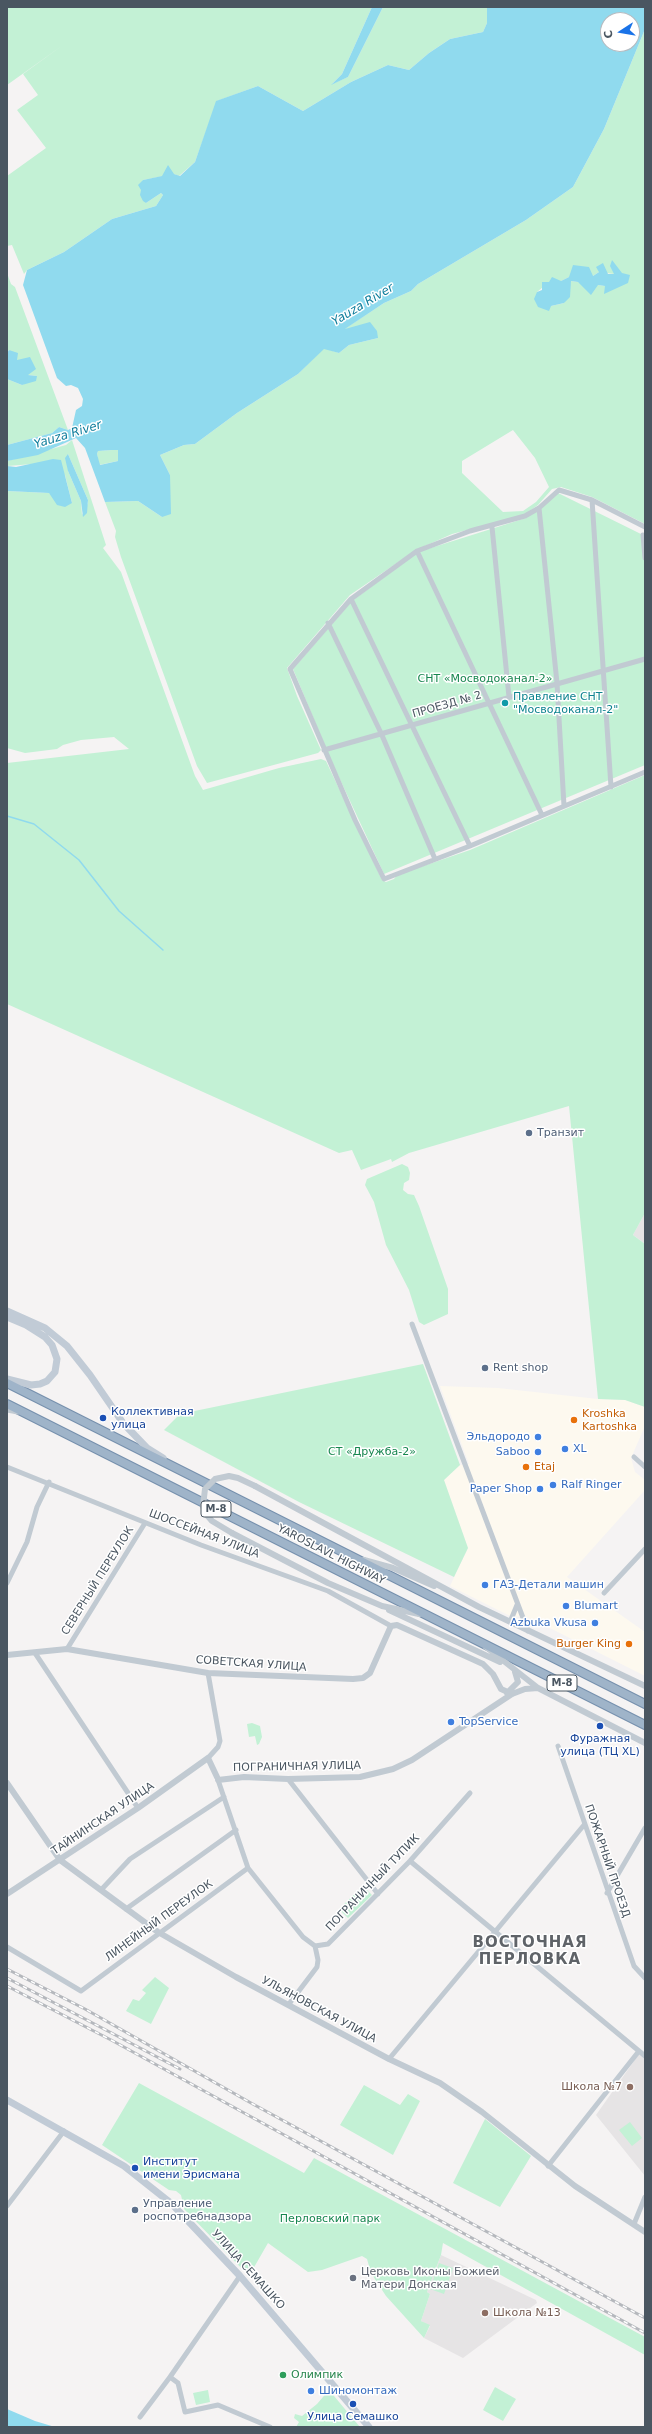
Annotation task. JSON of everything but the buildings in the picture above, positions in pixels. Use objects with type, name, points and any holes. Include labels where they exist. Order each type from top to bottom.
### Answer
[{"type":"highway","name":"YAROSLAVL HIGHWAY","points":[[7,1383],[645,1704]]},
{"type":"highway","name":"YAROSLAVL HIGHWAY","points":[[7,1404],[645,1725]]},
{"type":"main road","points":[[7,1311],[45,1328],[74,1353],[123,1423],[135,1437],[180,1470]]},
{"type":"main road","points":[[7,1317],[26,1325],[44,1337],[52,1345],[57,1359],[55,1372],[47,1380],[40,1384],[31,1385],[7,1379]]},
{"type":"main road","name":"УЛИЦА СЕМАШКО","points":[[7,2100],[64,2130],[124,2166],[162,2195],[240,2276],[369,2427]]},
{"type":"street","points":[[645,527],[592,500],[559,490],[539,508],[525,516],[492,527],[470,531],[417,551],[351,599],[328,623],[290,669],[324,750],[382,877],[387,878],[470,846],[645,772]]},
{"type":"street","points":[[592,500],[611,787]]},
{"type":"street","points":[[539,508],[557,684],[564,806]]},
{"type":"street","points":[[492,527],[509,697]]},
{"type":"street","points":[[643,535],[645,558]]},
{"type":"street","points":[[417,551],[542,815]]},
{"type":"street","points":[[352,601],[470,846]]},
{"type":"street","points":[[328,623],[381,733],[434,859]]},
{"type":"street","name":"ПРОЕЗД № 2","points":[[324,750],[645,659]]},
{"type":"street","points":[[412,1324],[528,1631]]},
{"type":"street","points":[[7,1410],[23,1412]]},
{"type":"street","points":[[634,1457],[645,1467]]},
{"type":"street","name":"ШОССЕЙНАЯ УЛИЦА","points":[[7,1467],[50,1482],[145,1523],[328,1592],[391,1626]]},
{"type":"street","points":[[508,1666],[382,1606],[328,1583],[232,1533],[212,1521],[206,1514],[203,1506],[205,1490],[215,1479],[229,1476],[238,1478],[510,1622],[645,1686]]},
{"type":"street","points":[[7,1583],[27,1542],[37,1507],[50,1482]]},
{"type":"street","name":"СЕВЕРНЫЙ ПЕРЕУЛОК","points":[[67,1649],[145,1523]]},
{"type":"street","points":[[604,1593],[645,1549]]},
{"type":"street","points":[[350,1556],[393,1568],[480,1606]]},
{"type":"street","points":[[510,1622],[517,1604]]},
{"type":"street","points":[[382,1606],[425,1615]]},
{"type":"street","points":[[391,1626],[397,1624],[483,1664],[493,1674],[501,1689],[510,1694]]},
{"type":"street","name":"СОВЕТСКАЯ УЛИЦА","points":[[7,1655],[67,1649],[208,1673],[345,1679],[363,1678],[370,1673],[375,1665],[391,1626]]},
{"type":"street","points":[[479,1641],[515,1672],[538,1688],[645,1743]]},
{"type":"street","points":[[35,1653],[138,1808]]},
{"type":"street","name":"ПОГРАНИЧНАЯ УЛИЦА","points":[[510,1694],[518,1682],[515,1672]]},
{"type":"street","points":[[208,1673],[220,1741],[218,1747],[208,1758],[218,1778],[248,1868],[303,1937],[314,1946],[318,1960],[316,1967],[288,2004]]},
{"type":"street","name":"ПОГРАНИЧНАЯ УЛИЦА","points":[[218,1778],[244,1777],[288,1779],[360,1777],[393,1769],[412,1760],[510,1694],[525,1689],[538,1688]]},
{"type":"street","name":"ПОЖАРНЫЙ ПРОЕЗД","points":[[558,1746],[607,1893],[634,1966],[644,1975]]},
{"type":"street","name":"ТАЙНИНСКАЯ УЛИЦА","points":[[7,1894],[138,1808],[208,1758]]},
{"type":"street","points":[[288,1779],[378,1894]]},
{"type":"street","name":"УЛЬЯНОВСКАЯ УЛИЦА","points":[[7,1783],[60,1860],[158,1932],[236,1977],[389,2059],[446,2087],[482,2112],[575,2186],[645,2232]]},
{"type":"street","name":"ПОГРАНИЧНЫЙ ТУПИК","points":[[314,1946],[328,1944],[410,1861],[470,1793]]},
{"type":"street","points":[[101,1890],[130,1859],[224,1796]]},
{"type":"street","points":[[389,2059],[584,1825]]},
{"type":"street","points":[[607,1893],[645,1828]]},
{"type":"street","points":[[126,1909],[236,1830]]},
{"type":"street","points":[[410,1861],[645,2056]]},
{"type":"street","name":"ЛИНЕЙНЫЙ ПЕРЕУЛОК","points":[[7,1947],[81,1991],[158,1932],[248,1868]]},
{"type":"street","points":[[548,2166],[639,2051]]},
{"type":"street","points":[[7,2206],[64,2130]]},
{"type":"street","points":[[634,2224],[645,2198]]},
{"type":"street","points":[[140,2417],[170,2377],[240,2276]]},
{"type":"street","points":[[170,2377],[178,2383],[184,2412],[218,2405],[270,2427]]},
{"type":"shaded area","points":[[645,1213],[645,1244],[633,1235]]},
{"type":"shaded area","points":[[440,1386],[498,1388],[598,1399],[625,1400],[645,1407],[645,1426],[631,1458],[635,1472],[645,1480],[645,1490],[567,1577],[645,1632],[645,1676],[532,1619],[508,1615],[450,1586],[468,1548],[444,1480],[460,1465],[469,1464]]},
{"type":"shaded area","name":"Школа №7","points":[[639,2054],[645,2059],[645,2176],[596,2115]]},
{"type":"shaded area","points":[[441,2255],[536,2300],[537,2303],[463,2358],[424,2338],[430,2326],[421,2321],[430,2294],[427,2292]]},
{"type":"green space","points":[[7,7],[372,7],[342,74],[332,84],[348,77],[383,7],[487,7],[487,23],[483,32],[450,39],[429,53],[409,70],[388,65],[351,82],[303,111],[258,86],[217,101],[195,162],[179,176],[174,174],[143,180],[141,190],[146,203],[161,193],[163,195],[156,206],[112,219],[64,252],[27,270],[24,274],[12,245],[7,246],[7,176],[46,148],[17,110],[38,95],[23,74],[63,45],[7,85]]},
{"type":"green space","points":[[645,29],[645,524],[592,497],[561,487],[552,489],[538,505],[524,515],[452,534],[416,550],[350,595],[287,668],[297,696],[321,750],[318,753],[207,783],[197,766],[121,557],[115,537],[116,531],[105,502],[138,501],[162,517],[170,475],[160,455],[184,445],[195,444],[237,413],[298,374],[324,348],[339,353],[349,345],[378,338],[343,330],[384,303],[411,291],[418,284],[526,220],[573,187],[604,129],[636,52],[640,52],[640,41]],"holes":[[[599,272],[614,274],[605,286],[571,281],[564,303],[551,306],[537,292],[549,282],[561,281],[569,277],[593,276]],[[513,430],[535,458],[549,487],[536,502],[523,511],[503,512],[462,473],[462,461]]]},
{"type":"green space","points":[[7,273],[11,284],[15,287],[68,430],[59,427],[52,433],[7,445],[7,379],[22,385],[37,376],[28,375],[9,350],[7,353]]},
{"type":"green space","points":[[72,440],[106,545],[103,548],[121,572],[195,776],[203,790],[279,768],[321,759],[326,761],[382,880],[386,882],[394,879],[397,875],[470,850],[645,775],[645,1213],[633,1235],[645,1244],[645,1407],[625,1400],[598,1399],[569,1106],[409,1153],[392,1162],[391,1159],[361,1170],[352,1150],[339,1153],[7,1004],[7,763],[129,749],[114,737],[81,740],[63,745],[57,749],[25,753],[7,748],[7,491],[49,493],[72,503],[65,475],[33,464],[7,466],[7,461],[66,445]],"holes":[[[68,454],[88,500],[82,515],[81,501],[68,471]]]},
{"type":"green space","points":[[118,450],[118,461],[99,465],[97,454],[98,451]]},
{"type":"green space","name":"СНТ «Мосводоканал-2»","points":[[558,493],[645,536],[645,765],[384,874],[330,758],[293,669],[352,601],[418,552],[526,518]]},
{"type":"green space","points":[[402,1164],[408,1167],[410,1173],[409,1180],[404,1183],[403,1190],[408,1194],[414,1195],[419,1206],[448,1289],[448,1314],[424,1325],[419,1322],[409,1290],[386,1245],[374,1202],[365,1185],[367,1179]]},
{"type":"green space","name":"СТ «Дружба-2»","points":[[423,1364],[460,1465],[444,1480],[468,1548],[454,1577],[299,1502],[164,1430],[180,1414]]},
{"type":"green space","points":[[252,1723],[260,1726],[262,1737],[257,1745],[255,1736],[249,1737],[247,1724]]},
{"type":"green space","points":[[363,1886],[372,1895],[348,1918],[339,1909]]},
{"type":"green space","points":[[155,1977],[169,1988],[151,2024],[126,2011],[133,1999],[139,2001],[146,1993],[142,1990]]},
{"type":"green space","name":"Перловский парк","points":[[139,2083],[304,2173],[314,2158],[645,2337],[645,2355],[443,2243],[441,2255],[427,2292],[430,2294],[421,2321],[430,2325],[424,2338],[386,2296],[371,2273],[367,2259],[362,2256],[322,2270],[308,2272],[268,2243],[249,2276],[184,2209],[181,2195],[176,2191],[169,2190],[102,2145]]},
{"type":"green space","points":[[364,2085],[400,2105],[408,2094],[420,2101],[393,2155],[340,2125]]},
{"type":"green space","points":[[485,2119],[531,2156],[500,2207],[453,2183]]},
{"type":"green space","points":[[630,2122],[642,2138],[632,2146],[619,2130]]},
{"type":"green space","points":[[439,2263],[453,2268],[444,2294],[430,2289]]},
{"type":"green space","points":[[495,2387],[516,2399],[503,2421],[483,2410]]},
{"type":"green space","points":[[208,2390],[210,2402],[196,2405],[193,2393]]},
{"type":"green space","points":[[329,2390],[360,2427],[296,2427],[299,2422],[294,2418],[295,2414],[302,2416],[317,2404]]},
{"type":"water","points":[[372,7],[383,7],[348,77],[331,85],[342,74]]},
{"type":"water","name":"Yauza River","points":[[487,7],[645,7],[645,29],[640,41],[640,12],[600,12],[600,52],[636,52],[604,129],[573,187],[526,220],[418,284],[411,291],[384,303],[345,329],[370,322],[377,331],[378,338],[349,345],[339,353],[324,349],[298,374],[237,413],[195,444],[184,445],[160,455],[170,475],[171,514],[162,517],[138,501],[105,502],[85,448],[76,438],[38,455],[7,461],[7,445],[52,433],[59,427],[68,430],[72,428],[76,410],[82,406],[83,399],[78,388],[71,385],[66,386],[57,378],[23,285],[27,270],[64,252],[112,219],[156,206],[163,195],[161,193],[146,203],[140,195],[141,190],[138,185],[143,180],[162,176],[168,165],[174,174],[180,176],[195,162],[216,101],[258,86],[303,111],[351,82],[388,65],[409,70],[429,53],[450,39],[483,32],[487,23]],"holes":[[[118,450],[118,461],[100,465],[97,454],[98,451]]]},
{"type":"water","points":[[612,260],[622,273],[630,275],[628,283],[604,294],[605,286],[598,285],[591,295],[578,282],[571,281],[570,297],[564,303],[551,306],[549,311],[538,307],[534,299],[537,292],[542,290],[542,282],[549,282],[552,277],[561,281],[569,277],[573,265],[589,267],[593,276],[599,272],[596,267],[603,263],[608,274],[614,274],[610,266]]},
{"type":"water","points":[[9,350],[18,353],[17,360],[30,357],[36,369],[28,375],[37,376],[36,381],[22,385],[7,379],[7,353]]},
{"type":"water","points":[[68,454],[88,500],[87,513],[83,517],[81,501],[68,471],[65,458]]},
{"type":"water","points":[[53,459],[61,460],[72,503],[65,507],[57,505],[49,493],[7,491],[7,466],[16,467]]},
{"type":"water","points":[[7,2409],[35,2421],[55,2427],[8,2426]]},
{"type":"waterway","points":[[7,816],[34,824],[79,860],[119,911],[163,950]]},
{"type":"railway","points":[[7,1969],[85,2009],[251,2103],[645,2318]]},
{"type":"railway","points":[[7,1978],[180,2069]]},
{"type":"railway","points":[[7,1986],[113,2041],[645,2333]]},
{"type":"place","name":"Правление СНТ \"Мосводоканал-2\"","points":[[505,703]]},
{"type":"place","name":"Транзит","points":[[529,1133]]},
{"type":"place","name":"Rent shop","points":[[485,1368]]},
{"type":"place","name":"Коллективная улица","points":[[103,1418]]},
{"type":"place","name":"Kroshka Kartoshka","points":[[574,1420]]},
{"type":"place","name":"Эльдородо","points":[[538,1437]]},
{"type":"place","name":"XL","points":[[565,1449]]},
{"type":"place","name":"Saboo","points":[[538,1452]]},
{"type":"place","name":"Etaj","points":[[526,1467]]},
{"type":"place","name":"Ralf Ringer","points":[[553,1485]]},
{"type":"place","name":"Paper Shop","points":[[540,1489]]},
{"type":"place","name":"ГАЗ-Детали машин","points":[[485,1585]]},
{"type":"place","name":"Blumart","points":[[566,1606]]},
{"type":"place","name":"Azbuka Vkusa","points":[[595,1623]]},
{"type":"place","name":"Burger King","points":[[629,1644]]},
{"type":"place","name":"TopService","points":[[451,1722]]},
{"type":"place","name":"Фуражная улица (ТЦ XL)","points":[[600,1726]]},
{"type":"place","name":"Школа №7","points":[[630,2087]]},
{"type":"place","name":"Институт имени Эрисмана","points":[[135,2168]]},
{"type":"place","name":"Управление роспотребнадзора","points":[[135,2210]]},
{"type":"place","name":"Церковь Иконы Божией Матери Донская","points":[[353,2278]]},
{"type":"place","name":"Школа №13","points":[[485,2313]]},
{"type":"place","name":"Олимпик","points":[[283,2375]]},
{"type":"place","name":"Шиномонтаж","points":[[311,2391]]},
{"type":"place","name":"Улица Семашко","points":[[353,2404]]},
{"type":"district","name":"ВОСТОЧНАЯ ПЕРЛОВКА","points":[[530,1952]]}]
